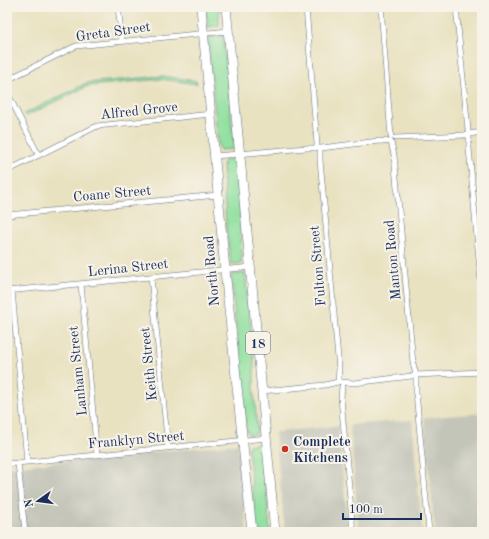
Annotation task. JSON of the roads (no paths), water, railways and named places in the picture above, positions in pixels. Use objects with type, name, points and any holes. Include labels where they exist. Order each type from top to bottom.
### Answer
[{"type":"highway","name":"North Road","points":[[201,7],[216,156],[225,270],[252,532]]},
{"type":"highway","name":"18","points":[[226,7],[275,532]]},
{"type":"street","points":[[118,7],[122,41]]},
{"type":"street","name":"Fulton Street","points":[[306,7],[354,532]]},
{"type":"street","name":"Manton Road","points":[[381,7],[429,532]]},
{"type":"street","points":[[456,7],[482,293]]},
{"type":"street","name":"Greta Street","points":[[7,80],[76,46],[228,31]]},
{"type":"street","points":[[7,92],[38,154]]},
{"type":"street","name":"Alfred Grove","points":[[7,171],[38,154],[97,126],[211,114]]},
{"type":"street","points":[[216,156],[481,132]]},
{"type":"street","name":"Coane Street","points":[[7,215],[218,195]]},
{"type":"street","name":"Lerina Street","points":[[10,291],[251,267]]},
{"type":"street","name":"Keith Street","points":[[152,277],[168,448]]},
{"type":"street","name":"Lanham Street","points":[[81,284],[97,454]]},
{"type":"street","points":[[10,291],[27,462]]},
{"type":"street","points":[[262,390],[482,371]]},
{"type":"street","name":"Franklyn Street","points":[[7,464],[267,438]]},
{"type":"street","points":[[18,463],[26,532]]},
{"type":"place","name":"Complete Kitchens","points":[[285,449]]}]
